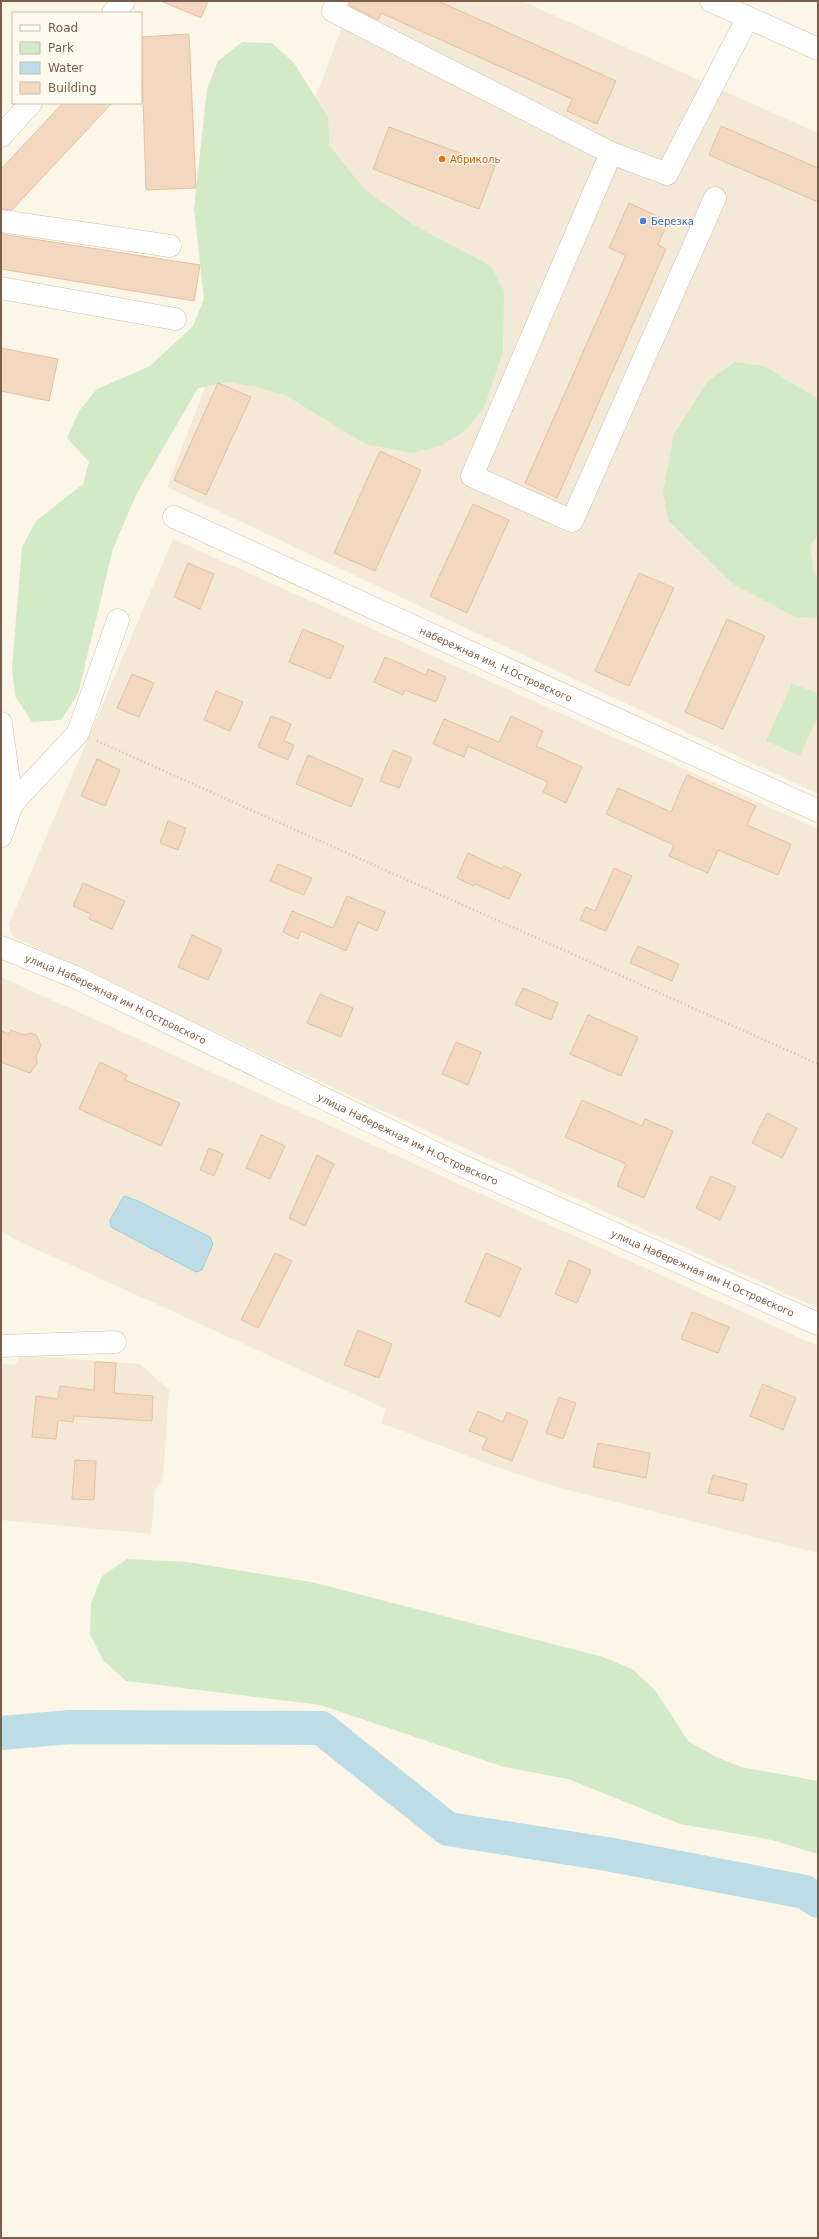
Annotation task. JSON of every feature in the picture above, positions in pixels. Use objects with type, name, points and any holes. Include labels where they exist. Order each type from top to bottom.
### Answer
[{"type":"street","points":[[114,12],[124,1]]},
{"type":"street","points":[[337,1],[333,10],[611,153],[667,174],[747,19]]},
{"type":"street","points":[[711,1],[747,19],[818,49]]},
{"type":"street","points":[[1,136],[30,104]]},
{"type":"street","points":[[611,153],[472,476],[572,521],[715,198]]},
{"type":"street","points":[[1,221],[170,246]]},
{"type":"street","points":[[1,288],[175,319]]},
{"type":"street","name":"набережная им. Н.Островского","points":[[174,517],[818,811]]},
{"type":"street","points":[[1,836],[12,804],[78,733],[118,620]]},
{"type":"street","points":[[1,723],[12,804]]},
{"type":"street","name":"улица Набережная им Н.Островского","points":[[1,947],[74,977],[456,1163],[818,1324]]},
{"type":"street","points":[[1,1346],[114,1342]]},
{"type":"path","points":[[78,733],[818,1064]]},
{"type":"shaded area","points":[[352,1],[522,1],[818,133],[818,794],[167,487]]},
{"type":"shaded area","points":[[173,539],[818,829],[818,1308],[383,1111],[12,936],[9,924]]},
{"type":"shaded area","points":[[1,977],[818,1346],[818,1553],[556,1487],[502,1469],[381,1423],[386,1409],[16,1240],[1,1231]]},
{"type":"shaded area","points":[[21,1355],[140,1364],[169,1390],[163,1478],[155,1490],[151,1534],[1,1520],[1,1363],[15,1365]]},
{"type":"green space","points":[[242,42],[272,43],[294,63],[328,117],[329,145],[365,190],[412,224],[491,266],[504,291],[503,352],[484,408],[465,431],[440,446],[411,453],[365,444],[287,396],[258,387],[228,382],[198,388],[136,495],[113,549],[78,694],[61,720],[32,722],[15,696],[12,667],[22,547],[36,521],[83,484],[89,462],[67,438],[79,411],[97,389],[150,366],[193,326],[204,299],[194,209],[207,89],[218,61]]},
{"type":"green space","points":[[735,362],[764,366],[818,399],[818,534],[810,546],[814,574],[818,578],[818,618],[796,617],[733,584],[668,520],[663,492],[674,434],[708,381]]},
{"type":"green space","points":[[792,683],[818,694],[818,716],[800,756],[766,741]]},
{"type":"green space","points":[[127,1559],[187,1562],[311,1582],[603,1657],[632,1669],[655,1690],[688,1741],[714,1756],[741,1767],[818,1781],[818,1854],[772,1840],[680,1824],[568,1779],[504,1767],[320,1705],[126,1681],[103,1660],[90,1634],[91,1603],[102,1576]]},
{"type":"water","points":[[124,1196],[136,1200],[210,1237],[213,1244],[202,1270],[196,1272],[111,1227],[110,1220]]},
{"type":"building","points":[[161,1],[208,1],[201,18]]},
{"type":"building","points":[[349,1],[438,1],[616,81],[597,124],[567,111],[572,99],[381,13],[378,20],[349,5]]},
{"type":"building","points":[[189,34],[196,188],[146,190],[142,37]]},
{"type":"building","points":[[62,104],[111,104],[12,210],[1,209],[1,169]]},
{"type":"building","points":[[721,126],[818,168],[818,202],[709,155]]},
{"type":"building","points":[[389,127],[495,166],[479,209],[373,169]]},
{"type":"building","points":[[629,203],[668,221],[658,245],[666,249],[557,498],[525,483],[626,255],[609,248]]},
{"type":"building","points":[[1,234],[200,265],[194,301],[1,269]]},
{"type":"building","points":[[1,348],[58,359],[49,401],[1,391]]},
{"type":"building","points":[[218,383],[251,397],[206,495],[174,480]]},
{"type":"building","points":[[380,451],[421,470],[375,571],[334,553]]},
{"type":"building","points":[[473,504],[509,520],[467,613],[430,596]]},
{"type":"building","points":[[188,563],[214,574],[200,609],[174,597]]},
{"type":"building","points":[[639,573],[674,588],[629,686],[595,671]]},
{"type":"building","points":[[727,619],[765,636],[723,729],[685,712]]},
{"type":"building","points":[[303,629],[344,646],[330,679],[289,662]]},
{"type":"building","points":[[385,657],[426,675],[428,669],[446,677],[436,702],[405,690],[403,695],[374,682]]},
{"type":"building","points":[[132,674],[154,683],[139,717],[117,708]]},
{"type":"building","points":[[216,691],[243,702],[230,731],[204,720]]},
{"type":"building","points":[[271,716],[291,724],[284,741],[294,745],[288,760],[258,747]]},
{"type":"building","points":[[511,716],[543,731],[536,746],[582,767],[566,803],[543,792],[548,782],[468,746],[464,757],[433,744],[444,719],[499,742]]},
{"type":"building","points":[[393,750],[412,758],[399,788],[380,781]]},
{"type":"building","points":[[308,755],[363,779],[351,807],[296,784]]},
{"type":"building","points":[[97,759],[120,770],[105,806],[81,796]]},
{"type":"building","points":[[687,775],[756,806],[747,825],[791,844],[778,875],[718,850],[708,873],[669,856],[674,845],[606,814],[618,788],[671,812]]},
{"type":"building","points":[[168,821],[186,828],[178,850],[160,843]]},
{"type":"building","points":[[468,853],[502,869],[504,866],[521,874],[509,899],[457,878]]},
{"type":"building","points":[[278,864],[312,878],[304,895],[270,881]]},
{"type":"building","points":[[614,868],[632,876],[606,931],[580,920],[586,907],[595,911]]},
{"type":"building","points":[[83,883],[125,901],[112,929],[89,919],[91,914],[73,906]]},
{"type":"building","points":[[347,896],[385,912],[377,931],[358,922],[346,951],[301,931],[298,939],[283,932],[292,911],[333,928]]},
{"type":"building","points":[[192,935],[222,949],[208,980],[178,967]]},
{"type":"building","points":[[638,946],[679,964],[672,981],[630,963]]},
{"type":"building","points":[[523,988],[558,1003],[551,1020],[515,1005]]},
{"type":"building","points":[[320,994],[353,1008],[341,1037],[307,1023]]},
{"type":"building","points":[[588,1015],[638,1037],[621,1076],[570,1054]]},
{"type":"building","points":[[11,1030],[24,1035],[30,1033],[36,1035],[41,1045],[36,1057],[37,1063],[30,1073],[1,1062],[1,1031],[9,1034]]},
{"type":"building","points":[[456,1042],[481,1052],[468,1085],[442,1074]]},
{"type":"building","points":[[100,1062],[127,1075],[125,1080],[180,1103],[161,1146],[79,1109]]},
{"type":"building","points":[[582,1100],[642,1126],[645,1119],[673,1131],[644,1198],[617,1186],[626,1164],[565,1137]]},
{"type":"building","points":[[767,1113],[797,1128],[782,1158],[752,1143]]},
{"type":"building","points":[[261,1135],[285,1146],[270,1179],[246,1168]]},
{"type":"building","points":[[209,1148],[223,1154],[214,1176],[200,1170]]},
{"type":"building","points":[[317,1155],[334,1164],[305,1226],[289,1218]]},
{"type":"building","points":[[711,1176],[736,1187],[720,1220],[696,1208]]},
{"type":"building","points":[[275,1253],[292,1261],[258,1328],[241,1320]]},
{"type":"building","points":[[486,1253],[521,1268],[500,1317],[465,1302]]},
{"type":"building","points":[[569,1260],[591,1270],[577,1303],[555,1294]]},
{"type":"building","points":[[692,1312],[729,1327],[718,1353],[681,1339]]},
{"type":"building","points":[[358,1330],[392,1344],[379,1378],[344,1365]]},
{"type":"building","points":[[95,1362],[116,1363],[114,1393],[153,1396],[152,1421],[74,1416],[73,1422],[58,1420],[56,1439],[32,1437],[36,1396],[58,1399],[60,1386],[94,1390]]},
{"type":"building","points":[[763,1384],[796,1398],[783,1430],[750,1416]]},
{"type":"building","points":[[559,1397],[576,1403],[563,1439],[546,1433]]},
{"type":"building","points":[[478,1411],[503,1422],[507,1412],[528,1421],[512,1461],[482,1449],[487,1438],[469,1431]]},
{"type":"building","points":[[598,1443],[650,1453],[646,1478],[593,1467]]},
{"type":"building","points":[[75,1460],[96,1461],[94,1500],[72,1499]]},
{"type":"building","points":[[713,1475],[747,1484],[743,1501],[708,1493]]},
{"type":"waterway","points":[[1,1733],[70,1727],[321,1728],[448,1829],[607,1854],[805,1892],[818,1901]]},
{"type":"place","name":"Абриколь","points":[[442,159]]},
{"type":"place","name":"Березка","points":[[643,221]]}]
